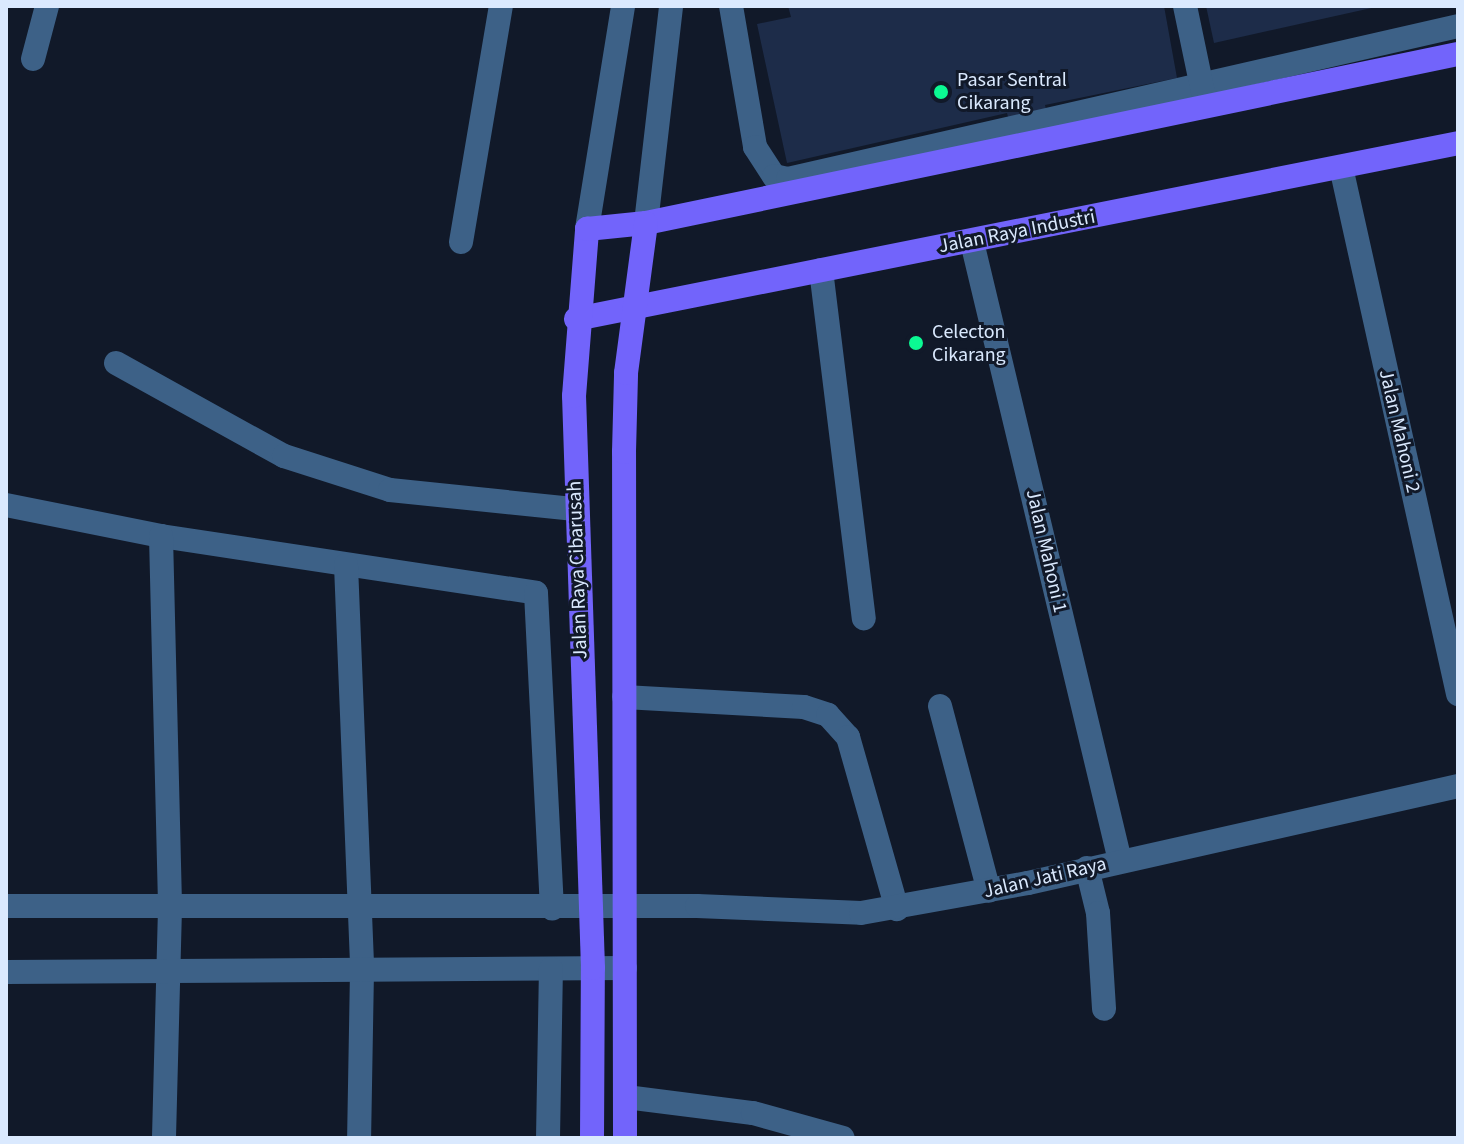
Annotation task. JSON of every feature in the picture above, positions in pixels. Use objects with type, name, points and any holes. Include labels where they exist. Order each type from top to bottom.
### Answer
[{"type":"main road","points":[[587,229],[646,223],[1203,96],[1458,54]]},
{"type":"main road","name":"Jalan Raya Industri","points":[[576,319],[633,311],[821,270],[1458,143]]},
{"type":"main road","points":[[625,1138],[625,404],[633,311],[646,223]]},
{"type":"main road","name":"Jalan Raya Cibarusah","points":[[587,229],[576,319],[575,509],[593,968],[592,1138]]},
{"type":"street","points":[[33,59],[47,6]]},
{"type":"street","points":[[461,242],[501,6]]},
{"type":"street","name":"Jalan Raya Cibarusah","points":[[587,229],[623,6]]},
{"type":"street","points":[[646,223],[671,6]]},
{"type":"street","points":[[731,6],[755,147],[774,176],[788,179],[1203,96],[1458,26]]},
{"type":"street","points":[[1185,6],[1203,96]]},
{"type":"street","name":"Jalan Mahoni 2","points":[[1341,167],[1458,694]]},
{"type":"street","name":"Jalan Mahoni 1","points":[[972,242],[1120,861]]},
{"type":"street","points":[[821,270],[864,618]]},
{"type":"street","points":[[116,363],[284,456],[375,486],[575,509]]},
{"type":"street","points":[[6,505],[161,536],[528,589],[540,599],[552,909]]},
{"type":"street","points":[[161,536],[170,908],[164,1138]]},
{"type":"street","points":[[346,565],[362,971],[359,1138]]},
{"type":"street","points":[[624,697],[804,707],[828,715],[848,737],[897,909]]},
{"type":"street","points":[[940,706],[989,891]]},
{"type":"street","name":"Jalan Jati Raya","points":[[6,906],[359,909],[626,907],[823,914],[897,909],[1458,786]]},
{"type":"street","points":[[1087,868],[1098,913],[1104,1009]]},
{"type":"street","points":[[6,972],[625,968]]},
{"type":"street","points":[[548,1138],[551,969]]},
{"type":"street","points":[[626,1097],[753,1113],[843,1138]]},
{"type":"building","name":"Pasar Sentral Cikarang","points":[[788,6],[1164,6],[1177,78],[1045,105],[1048,116],[1010,125],[1007,113],[787,163],[757,24],[791,17]]},
{"type":"building","points":[[1206,6],[1376,6],[1376,7],[1214,43]]},
{"type":"place","name":"Pasar Sentral Cikarang","points":[[941,92]]},
{"type":"place","name":"Celecton Cikarang","points":[[916,343]]}]
